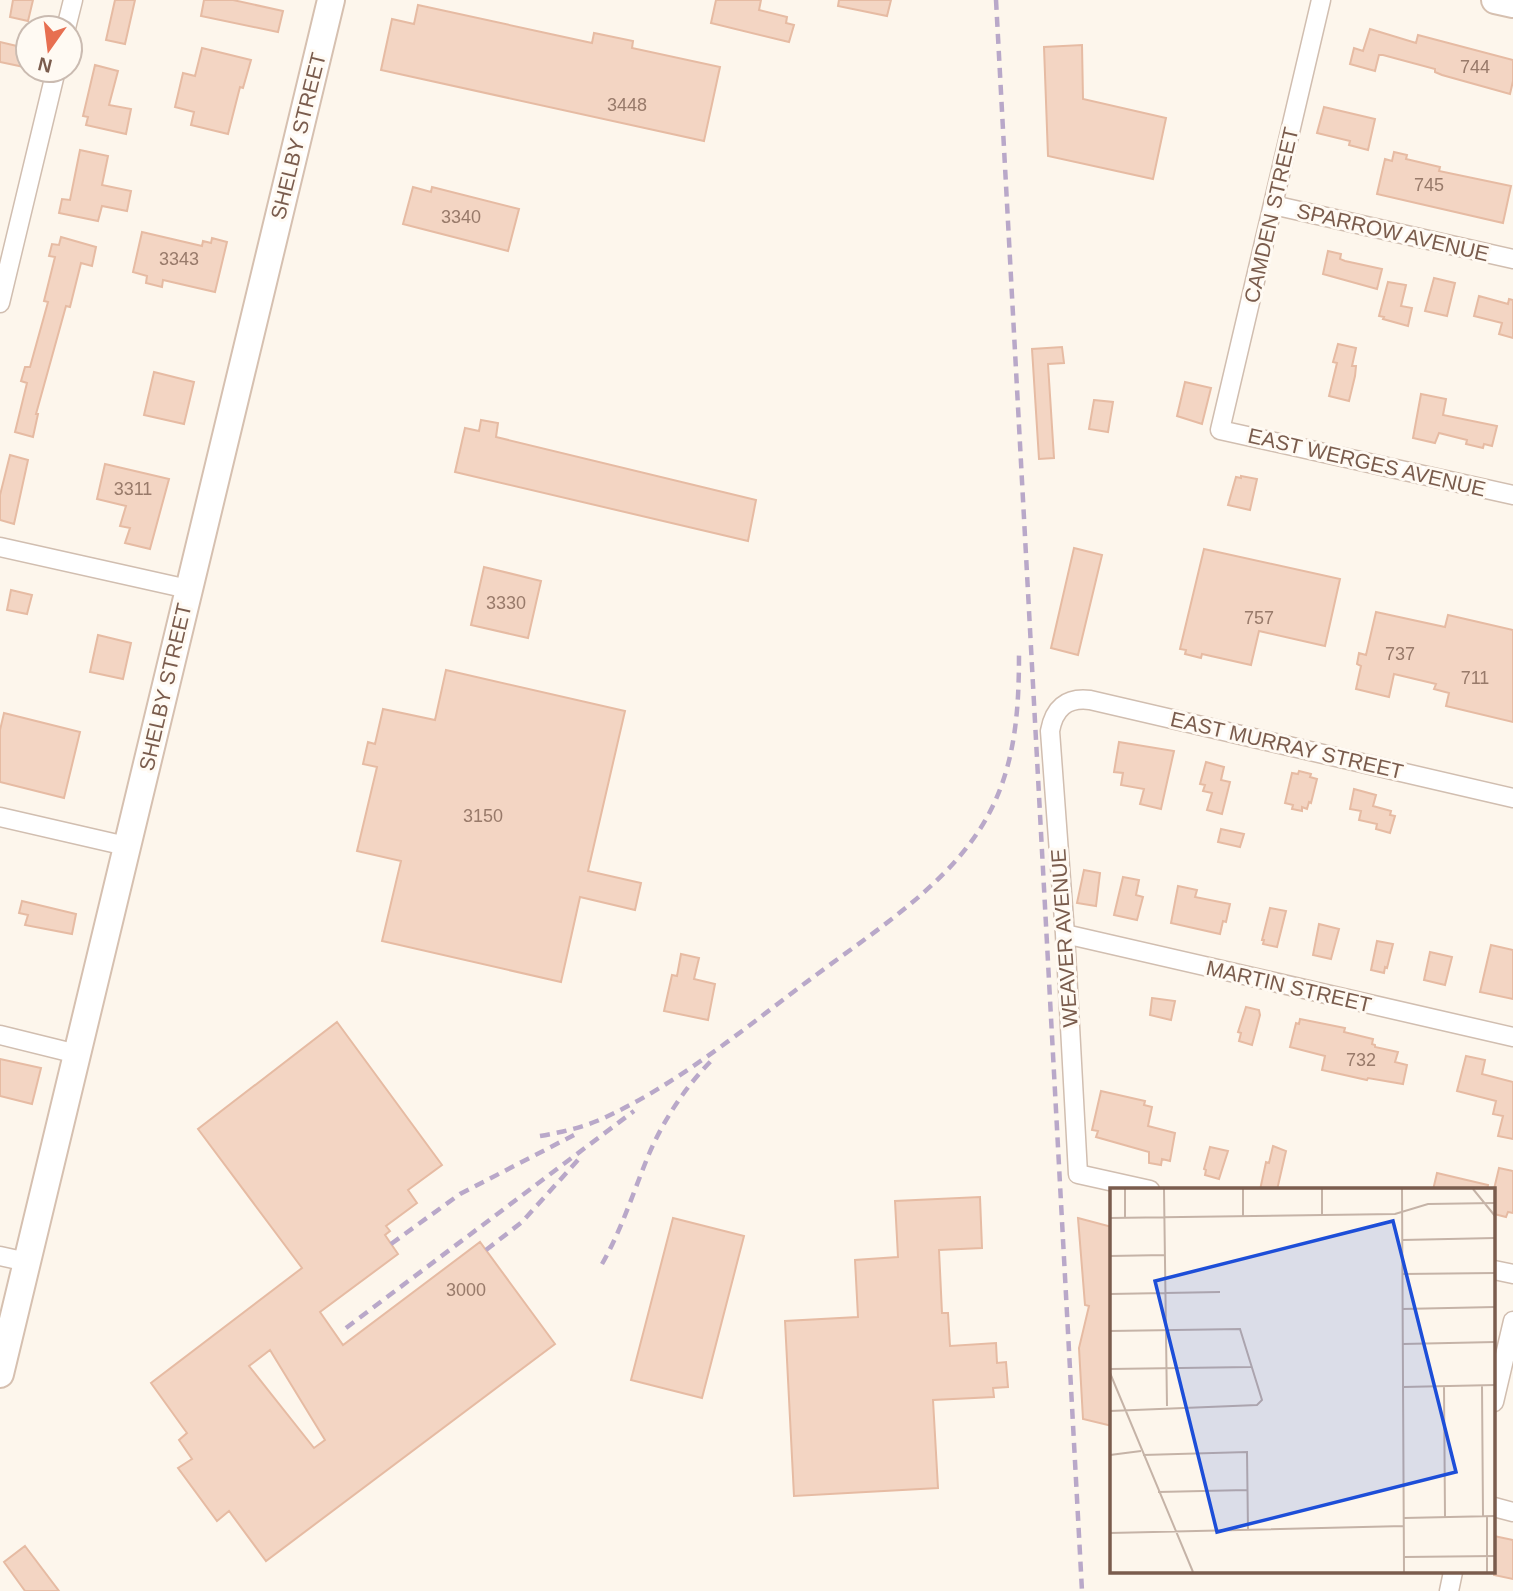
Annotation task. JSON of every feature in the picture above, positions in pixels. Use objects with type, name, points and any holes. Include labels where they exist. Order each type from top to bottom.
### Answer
[{"type":"main road","name":"SHELBY STREET","points":[[0,1374],[331,0]]},
{"type":"main road","points":[[1495,0],[1513,4]]},
{"type":"street","name":"CAMDEN STREET","points":[[1220,430],[1321,0]]},
{"type":"street","points":[[0,303],[53,84]]},
{"type":"street","name":"SPARROW AVENUE","points":[[1273,205],[1513,259]]},
{"type":"street","name":"EAST WERGES AVENUE","points":[[1220,430],[1513,495]]},
{"type":"street","points":[[0,547],[188,589]]},
{"type":"street","name":"EAST MURRAY STREET","points":[[1062,705],[1080,699],[1090,700],[1513,798]]},
{"type":"street","name":"WEAVER AVENUE","points":[[1062,705],[1052,720],[1050,731],[1065,934],[1078,1174],[1141,1188]]},
{"type":"street","points":[[0,817],[127,846]]},
{"type":"street","name":"MARTIN STREET","points":[[1065,934],[1513,1037]]},
{"type":"street","points":[[0,1035],[77,1054]]},
{"type":"street","points":[[0,1255],[27,1262]]},
{"type":"street","points":[[1496,1271],[1513,1275]]},
{"type":"street","points":[[1496,1393],[1513,1321]]},
{"type":"street","points":[[1496,1508],[1513,1512]]},
{"type":"building","points":[[13,0],[33,0],[30,14],[14,14],[14,18],[10,17]]},
{"type":"building","points":[[115,0],[135,0],[125,44],[106,40]]},
{"type":"building","points":[[204,0],[233,0],[283,11],[278,32],[201,16]]},
{"type":"building","points":[[716,0],[761,0],[759,10],[787,17],[786,23],[794,25],[789,42],[711,23]]},
{"type":"building","points":[[839,0],[891,0],[887,16],[838,6]]},
{"type":"building","points":[[418,5],[592,43],[594,33],[633,41],[632,48],[720,67],[704,141],[381,70],[392,19],[414,24]]},
{"type":"building","points":[[1370,29],[1416,43],[1418,35],[1513,60],[1510,94],[1383,55],[1379,55],[1375,71],[1350,64],[1354,48],[1363,51]]},
{"type":"building","points":[[0,42],[14,45],[14,65],[0,62]]},
{"type":"building","points":[[1082,45],[1083,99],[1166,118],[1153,179],[1048,156],[1044,47]]},
{"type":"building","points":[[202,48],[251,60],[243,88],[240,87],[228,134],[191,125],[194,112],[175,107],[183,73],[195,76]]},
{"type":"building","points":[[95,65],[118,71],[109,105],[131,109],[126,134],[86,125],[88,117],[83,116]]},
{"type":"building","points":[[1324,107],[1375,119],[1368,150],[1349,145],[1350,141],[1317,133]]},
{"type":"building","points":[[80,150],[108,156],[102,185],[131,191],[127,211],[102,206],[98,221],[59,213],[62,199],[70,200]]},
{"type":"building","points":[[1394,152],[1407,155],[1406,159],[1440,167],[1439,171],[1511,186],[1503,223],[1377,194],[1385,159],[1392,161]]},
{"type":"building","points":[[413,187],[431,192],[432,187],[519,209],[508,251],[403,224]]},
{"type":"building","points":[[142,232],[202,246],[203,241],[211,243],[212,238],[227,242],[215,292],[163,280],[162,287],[146,283],[147,276],[133,272]]},
{"type":"building","points":[[61,237],[96,247],[92,266],[81,263],[70,307],[66,306],[36,414],[33,437],[15,432],[27,383],[21,381],[25,367],[30,367],[48,302],[44,301],[55,257],[49,256],[52,244],[59,245]]},
{"type":"building","points":[[1328,251],[1341,254],[1340,259],[1345,261],[1382,269],[1377,289],[1323,274]]},
{"type":"building","points":[[1434,278],[1455,283],[1447,316],[1425,311]]},
{"type":"building","points":[[1388,282],[1406,285],[1401,306],[1412,308],[1408,326],[1379,316]]},
{"type":"building","points":[[1479,296],[1508,304],[1509,299],[1513,300],[1513,338],[1499,334],[1502,323],[1474,316]]},
{"type":"building","points":[[1338,344],[1356,348],[1352,366],[1356,366],[1355,376],[1349,401],[1329,396],[1337,363],[1333,362]]},
{"type":"building","points":[[1062,347],[1064,363],[1048,364],[1054,458],[1039,459],[1032,349]]},
{"type":"building","points":[[154,372],[194,382],[184,424],[144,415]]},
{"type":"building","points":[[1185,382],[1211,388],[1202,424],[1177,416]]},
{"type":"building","points":[[1421,394],[1446,399],[1443,415],[1497,426],[1492,446],[1484,444],[1483,448],[1466,444],[1467,440],[1439,433],[1435,443],[1413,438]]},
{"type":"building","points":[[1094,400],[1113,402],[1108,432],[1089,429]]},
{"type":"building","points":[[481,420],[498,423],[496,437],[756,500],[748,541],[455,472],[465,428],[479,431]]},
{"type":"building","points":[[10,455],[28,460],[14,524],[0,520],[0,495]]},
{"type":"building","points":[[105,464],[169,479],[150,549],[125,543],[130,528],[120,526],[126,506],[97,499]]},
{"type":"building","points":[[1236,477],[1257,479],[1250,510],[1228,505]]},
{"type":"building","points":[[1074,548],[1102,555],[1078,655],[1051,648]]},
{"type":"building","points":[[1204,549],[1340,579],[1325,646],[1259,631],[1251,665],[1202,654],[1201,658],[1185,654],[1186,650],[1180,649]]},
{"type":"building","points":[[484,567],[541,581],[528,638],[471,625]]},
{"type":"building","points":[[11,590],[32,595],[27,614],[7,610]]},
{"type":"building","points":[[1376,612],[1445,627],[1448,615],[1513,630],[1513,722],[1446,706],[1449,693],[1434,689],[1436,684],[1394,674],[1389,697],[1356,689],[1361,666],[1357,664],[1359,653],[1366,655]]},
{"type":"building","points":[[98,635],[131,643],[123,679],[90,672]]},
{"type":"building","points":[[446,670],[625,711],[588,871],[641,883],[635,910],[580,897],[561,982],[382,941],[401,861],[357,851],[377,767],[363,764],[368,742],[375,744],[383,709],[435,720]]},
{"type":"building","points":[[4,713],[80,732],[64,798],[0,782],[0,730]]},
{"type":"building","points":[[1119,742],[1174,751],[1161,809],[1140,804],[1144,789],[1121,785],[1123,773],[1114,772]]},
{"type":"building","points":[[1206,762],[1224,767],[1221,780],[1230,782],[1222,814],[1207,810],[1212,793],[1203,791],[1205,785],[1200,784]]},
{"type":"building","points":[[1299,771],[1311,774],[1310,777],[1317,779],[1311,803],[1309,802],[1307,809],[1302,807],[1302,811],[1292,809],[1293,805],[1285,803],[1292,773],[1298,774]]},
{"type":"building","points":[[1354,789],[1376,795],[1373,806],[1391,811],[1390,815],[1395,816],[1390,833],[1376,829],[1377,824],[1359,820],[1361,811],[1350,809]]},
{"type":"building","points":[[1221,829],[1244,834],[1240,847],[1218,842]]},
{"type":"building","points":[[1084,870],[1100,873],[1096,906],[1077,903]]},
{"type":"building","points":[[1123,877],[1139,880],[1136,895],[1143,897],[1137,920],[1114,915]]},
{"type":"building","points":[[1178,886],[1197,890],[1195,897],[1230,904],[1220,934],[1171,923]]},
{"type":"building","points":[[22,901],[76,914],[72,934],[25,925],[28,915],[19,913]]},
{"type":"building","points":[[1270,908],[1286,911],[1277,947],[1263,944],[1262,940]]},
{"type":"building","points":[[1319,924],[1339,929],[1331,959],[1313,955]]},
{"type":"building","points":[[1377,941],[1393,944],[1384,973],[1371,970]]},
{"type":"building","points":[[1491,945],[1513,950],[1513,999],[1480,992]]},
{"type":"building","points":[[1430,952],[1452,957],[1445,985],[1424,980]]},
{"type":"building","points":[[681,954],[699,958],[694,979],[715,984],[708,1020],[664,1011],[672,975],[677,976]]},
{"type":"building","points":[[1152,998],[1175,1001],[1171,1020],[1150,1015]]},
{"type":"building","points":[[1246,1007],[1259,1010],[1260,1015],[1252,1045],[1239,1041],[1241,1033],[1238,1032]]},
{"type":"building","points":[[1300,1019],[1345,1028],[1344,1032],[1373,1039],[1372,1044],[1375,1047],[1398,1052],[1395,1062],[1407,1065],[1403,1084],[1367,1080],[1322,1070],[1325,1056],[1290,1047],[1296,1023],[1299,1024]]},
{"type":"building","points":[[337,1022],[442,1165],[408,1190],[417,1203],[386,1226],[390,1231],[385,1235],[398,1254],[320,1312],[343,1345],[480,1242],[555,1344],[266,1561],[229,1511],[217,1521],[178,1468],[192,1459],[179,1440],[187,1433],[151,1383],[302,1268],[198,1129]],"holes":[[[270,1350],[325,1440],[314,1448],[249,1366]]]},
{"type":"building","points":[[1466,1056],[1485,1060],[1482,1074],[1513,1082],[1513,1139],[1498,1136],[1503,1116],[1493,1114],[1496,1101],[1457,1091]]},
{"type":"building","points":[[0,1059],[41,1068],[32,1104],[0,1096]]},
{"type":"building","points":[[1101,1091],[1145,1101],[1144,1105],[1152,1107],[1148,1126],[1175,1133],[1170,1161],[1162,1159],[1161,1165],[1149,1163],[1149,1152],[1096,1137],[1098,1131],[1092,1130]]},
{"type":"building","points":[[1273,1146],[1286,1151],[1277,1188],[1260,1188],[1266,1162],[1269,1163]]},
{"type":"building","points":[[1210,1147],[1228,1151],[1219,1179],[1205,1175]]},
{"type":"building","points":[[1499,1168],[1513,1171],[1513,1213],[1508,1212],[1506,1217],[1496,1214],[1494,1188]]},
{"type":"building","points":[[1437,1173],[1488,1185],[1487,1188],[1433,1188]]},
{"type":"building","points":[[980,1197],[982,1248],[939,1250],[942,1313],[948,1313],[950,1346],[996,1343],[997,1363],[1006,1362],[1008,1387],[993,1388],[994,1397],[933,1400],[938,1488],[794,1496],[785,1321],[858,1317],[855,1260],[898,1257],[895,1201]]},
{"type":"building","points":[[673,1218],[744,1236],[702,1398],[631,1380]]},
{"type":"building","points":[[1078,1218],[1110,1226],[1110,1426],[1083,1419],[1079,1348],[1089,1306],[1085,1305]]},
{"type":"building","points":[[1496,1536],[1513,1540],[1513,1579],[1494,1575]]},
{"type":"building","points":[[25,1546],[59,1591],[25,1591],[4,1562]]},
{"type":"railway","points":[[996,0],[1082,1591]]},
{"type":"railway","points":[[540,1136],[574,1129],[606,1117],[687,1071],[879,929],[943,874],[978,832],[1000,790],[1016,724],[1019,655]]},
{"type":"railway","points":[[602,1264],[662,1128],[676,1104],[713,1059]]},
{"type":"railway","points":[[346,1328],[634,1111]]},
{"type":"railway","points":[[391,1244],[460,1194],[574,1135]]},
{"type":"railway","points":[[486,1250],[522,1222],[578,1160]]}]
